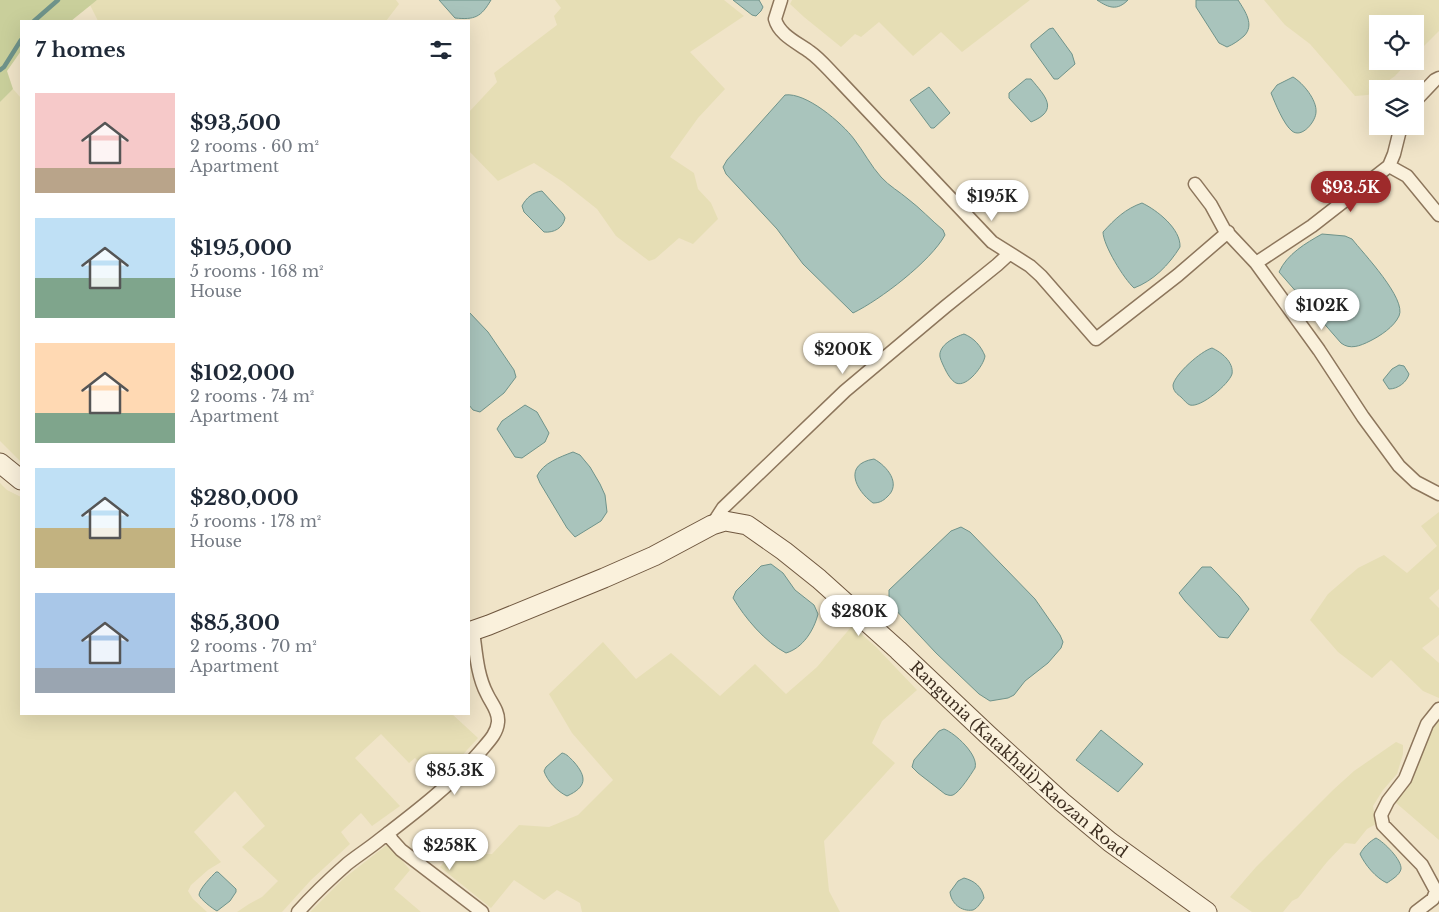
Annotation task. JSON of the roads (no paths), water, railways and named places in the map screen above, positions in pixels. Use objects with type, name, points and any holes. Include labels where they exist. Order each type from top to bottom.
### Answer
[{"type":"main road","points":[[0,463],[20,479]]},
{"type":"main road","name":"Rangunia (Katakhali)-Raozan Road","points":[[471,631],[537,606],[654,556],[712,525],[725,522],[747,525],[820,579],[1062,802],[1110,842],[1207,912]]},
{"type":"street","points":[[781,0],[775,19],[788,37],[811,52],[819,60],[992,242],[1030,266],[1041,276],[1096,339],[1178,275],[1228,232]]},
{"type":"street","points":[[1424,92],[1439,78]]},
{"type":"street","points":[[1256,263],[1312,226],[1388,166],[1394,154],[1398,135]]},
{"type":"street","points":[[1388,166],[1407,176],[1439,215]]},
{"type":"street","points":[[1195,184],[1211,205],[1224,229],[1256,263],[1319,350],[1363,417],[1399,466],[1416,482],[1439,494]]},
{"type":"street","points":[[712,525],[722,508],[826,408],[1009,254]]},
{"type":"street","points":[[298,912],[349,863],[448,784],[485,745],[497,728],[496,710],[483,687],[471,631]]},
{"type":"street","points":[[1416,912],[1433,898],[1436,891],[1422,865],[1383,824],[1381,815],[1388,801],[1405,780],[1427,724],[1439,709]]},
{"type":"street","points":[[388,833],[401,850],[482,912]]},
{"type":"water","points":[[439,0],[491,0],[480,14],[473,18],[455,18]]},
{"type":"water","points":[[733,0],[759,0],[763,7],[756,16]]},
{"type":"water","points":[[1097,0],[1128,0],[1120,6],[1113,7]]},
{"type":"water","points":[[1196,0],[1238,0],[1248,18],[1249,27],[1247,32],[1234,44],[1227,47],[1219,43],[1196,7]]},
{"type":"water","points":[[1053,28],[1072,54],[1075,64],[1058,79],[1054,79],[1031,47],[1031,44],[1049,29]]},
{"type":"water","points":[[1293,77],[1309,92],[1316,107],[1314,120],[1308,128],[1300,133],[1292,131],[1286,124],[1271,93],[1277,85]]},
{"type":"water","points":[[1026,79],[1031,79],[1047,102],[1045,113],[1031,122],[1009,98],[1009,93]]},
{"type":"water","points":[[929,87],[950,113],[934,128],[931,128],[910,100]]},
{"type":"water","points":[[785,95],[803,98],[832,117],[854,139],[881,177],[921,210],[943,230],[945,235],[917,268],[877,299],[853,313],[803,264],[777,229],[726,174],[723,167],[727,160]]},
{"type":"water","points":[[542,191],[565,218],[560,227],[551,232],[544,232],[524,212],[522,206],[530,196]]},
{"type":"water","points":[[1142,203],[1167,221],[1177,234],[1180,247],[1160,272],[1134,288],[1115,262],[1106,245],[1103,232],[1130,208]]},
{"type":"water","points":[[1322,234],[1345,236],[1352,239],[1383,276],[1397,299],[1400,308],[1397,320],[1382,334],[1363,344],[1351,347],[1341,343],[1279,272],[1292,254]]},
{"type":"water","points":[[470,313],[488,332],[514,370],[516,377],[504,393],[480,412],[473,410],[470,406]]},
{"type":"water","points":[[964,334],[977,343],[985,356],[982,365],[974,375],[960,384],[956,383],[948,374],[941,360],[940,353],[944,345]]},
{"type":"water","points":[[1212,348],[1223,355],[1229,362],[1232,374],[1226,383],[1214,394],[1201,403],[1190,405],[1176,392],[1173,385],[1178,375],[1189,364],[1202,353]]},
{"type":"water","points":[[1399,365],[1404,366],[1409,374],[1408,377],[1399,386],[1389,389],[1383,380],[1392,369]]},
{"type":"water","points":[[525,405],[537,412],[549,433],[545,442],[522,458],[515,457],[497,429],[502,421]]},
{"type":"water","points":[[573,452],[580,455],[600,484],[605,495],[607,512],[601,521],[575,537],[567,528],[537,476],[543,467],[557,458]]},
{"type":"water","points":[[874,459],[888,471],[893,481],[893,487],[891,492],[882,501],[873,503],[857,485],[855,472],[858,466]]},
{"type":"water","points":[[961,527],[970,532],[1035,599],[1063,642],[1061,648],[1048,663],[1025,681],[1014,695],[1008,698],[990,701],[979,694],[936,653],[892,606],[889,598],[889,590],[951,531]]},
{"type":"water","points":[[771,564],[783,573],[795,590],[814,605],[818,614],[814,626],[803,643],[786,653],[771,643],[756,629],[733,598],[736,591],[761,566]]},
{"type":"water","points":[[1202,567],[1211,567],[1249,609],[1228,638],[1219,637],[1179,593]]},
{"type":"water","points":[[944,729],[965,745],[975,763],[975,768],[965,783],[953,795],[945,794],[912,767],[914,760],[939,731]]},
{"type":"water","points":[[1101,730],[1143,764],[1118,792],[1076,760]]},
{"type":"water","points":[[562,753],[574,762],[583,777],[583,781],[578,789],[567,796],[553,786],[544,771]]},
{"type":"water","points":[[1376,838],[1392,852],[1401,865],[1399,873],[1387,883],[1371,871],[1360,854]]},
{"type":"water","points":[[216,872],[236,889],[230,901],[217,911],[199,895],[203,886]]},
{"type":"water","points":[[964,878],[977,885],[983,894],[984,898],[973,910],[964,910],[952,900],[950,892],[958,881]]},
{"type":"waterway","points":[[35,20],[58,0]]},
{"type":"waterway","points":[[0,70],[4,67],[20,42]]}]
